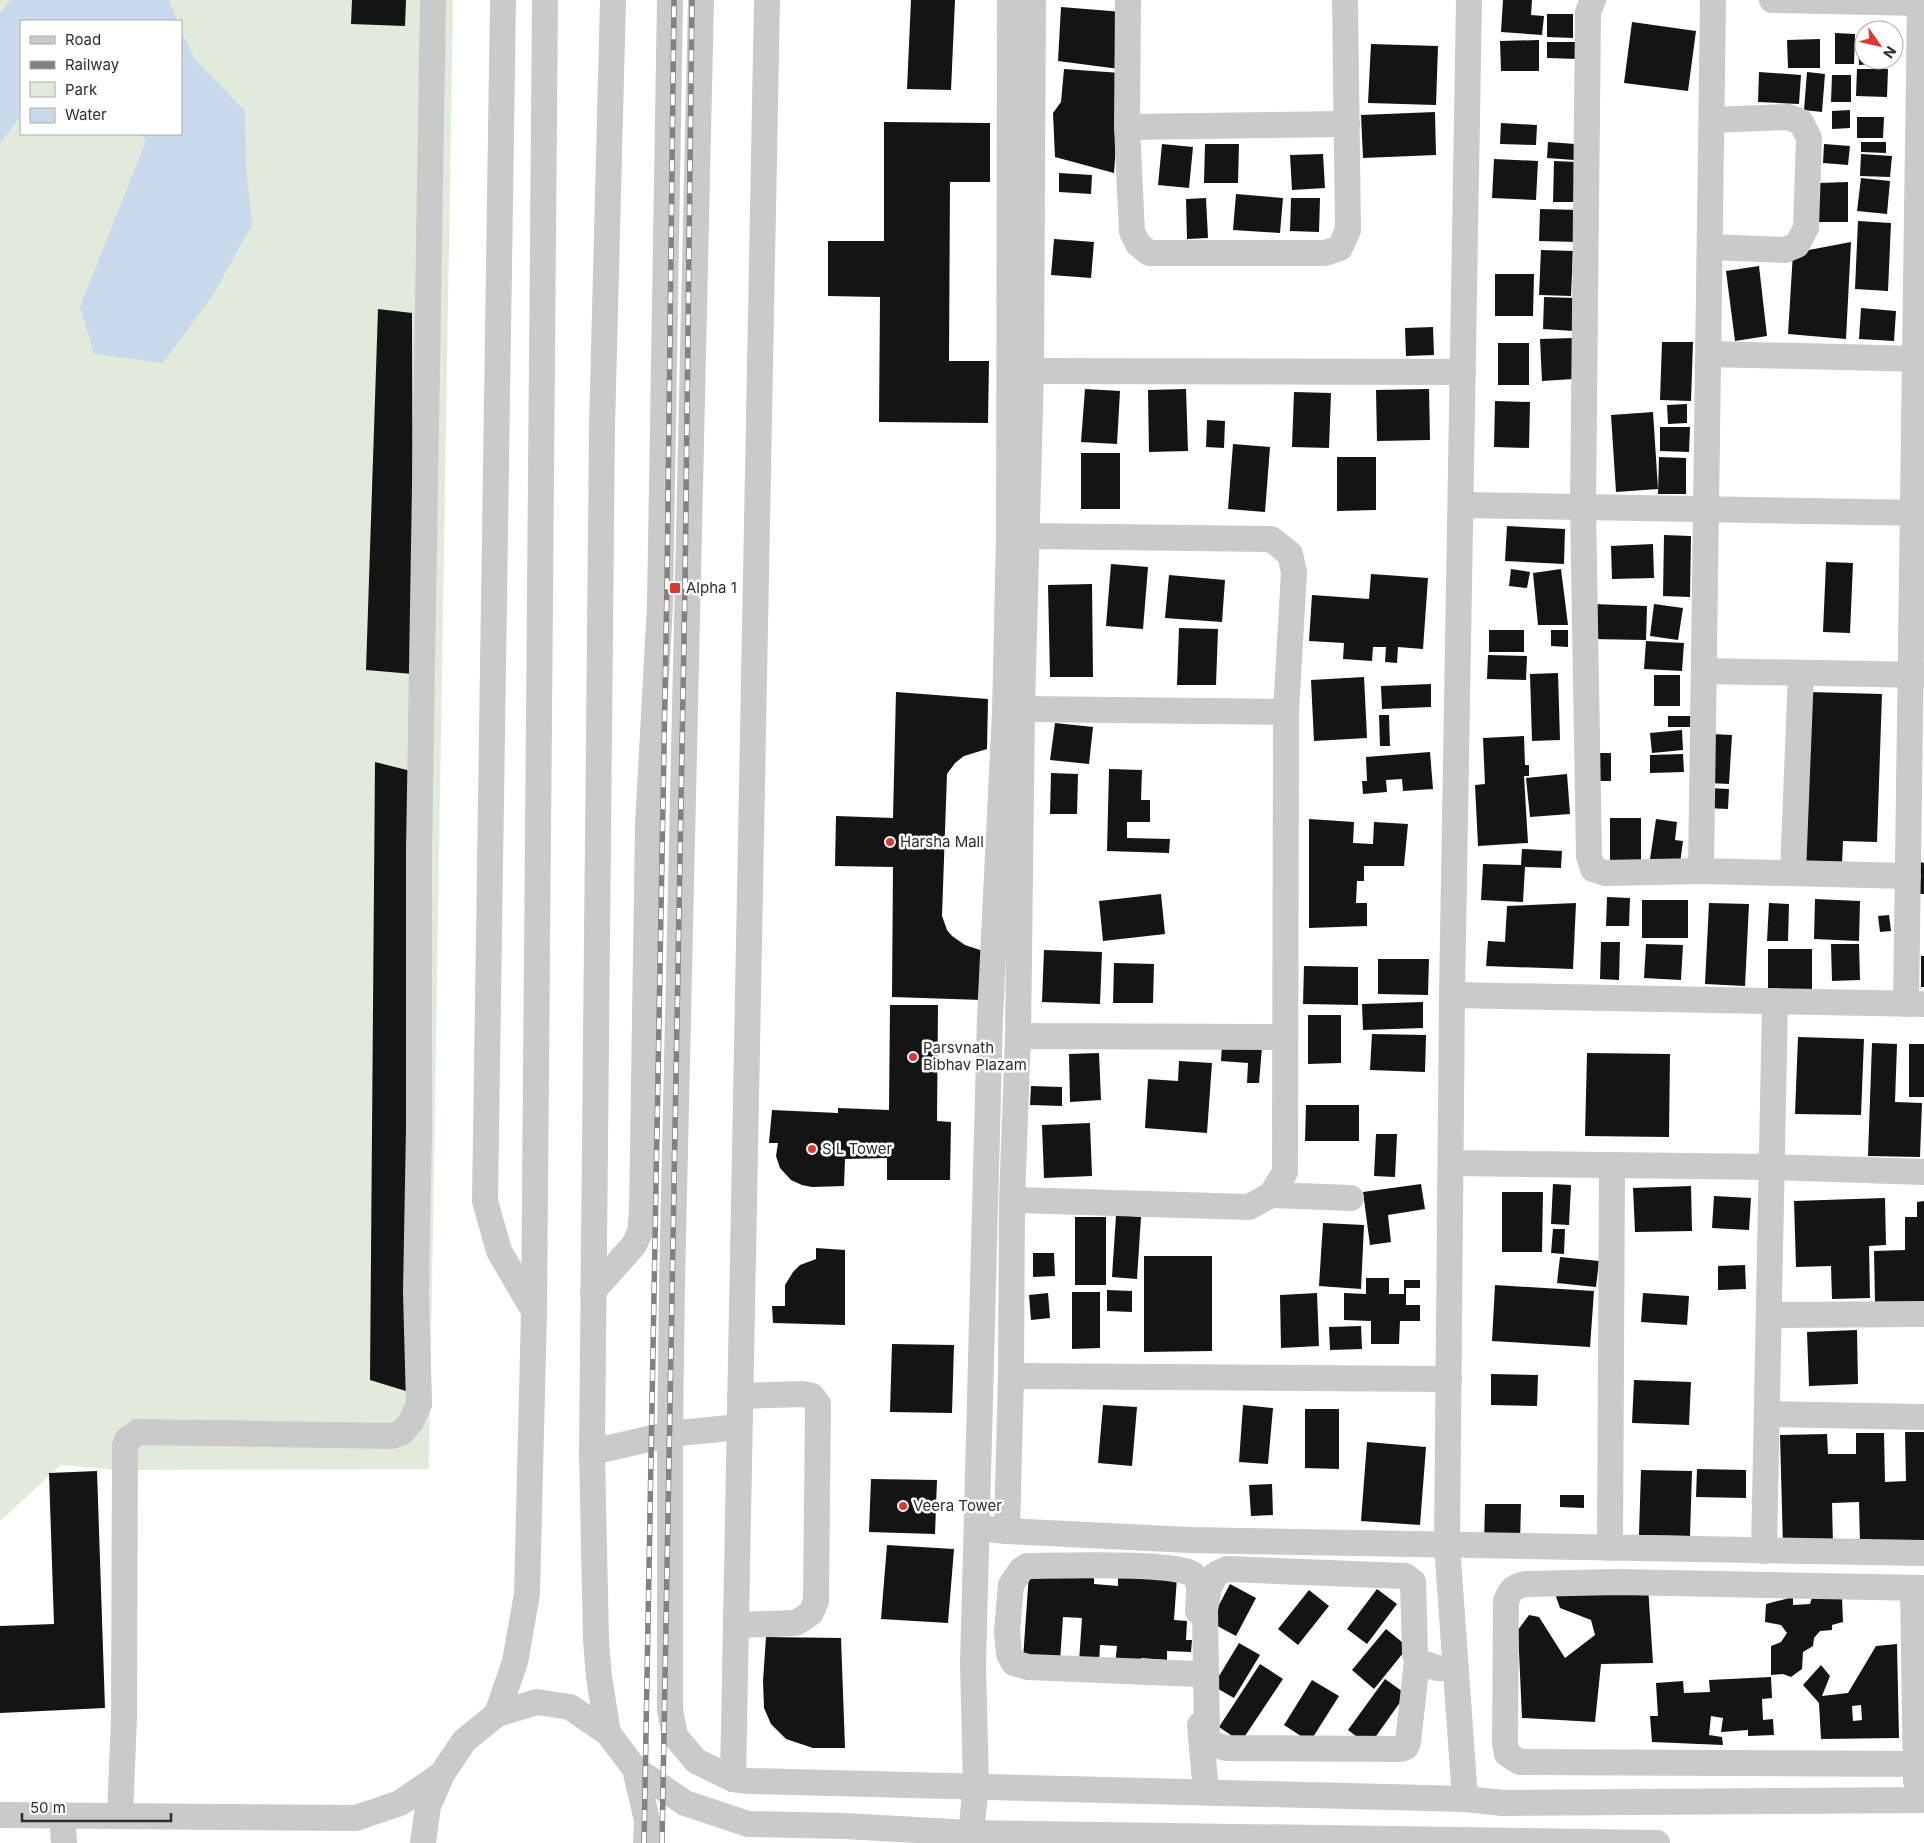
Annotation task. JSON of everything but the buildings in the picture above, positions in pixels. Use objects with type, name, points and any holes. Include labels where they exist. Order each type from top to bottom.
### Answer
[{"type":"street","points":[[120,1816],[124,1718],[125,1446],[127,1440],[138,1432],[392,1436],[401,1433],[412,1422],[418,1404],[416,1292],[420,1128],[419,850],[433,0]]},
{"type":"street","points":[[503,0],[485,1201],[499,1251],[534,1312]]},
{"type":"street","points":[[497,1714],[515,1662],[527,1594],[534,1312],[545,0]]},
{"type":"street","points":[[608,1733],[599,1677],[596,1640],[592,1452],[602,427],[613,0]]},
{"type":"street","points":[[593,1291],[634,1246],[640,1232],[642,1213],[648,825],[660,595],[670,0]]},
{"type":"street","points":[[702,0],[670,1434],[670,1710],[675,1736],[696,1761],[733,1779],[748,1781],[1465,1799],[1503,1803],[1920,1800],[1920,1764],[1919,1588],[1618,1582],[1526,1584],[1515,1586],[1509,1593],[1506,1601],[1505,1743],[1507,1754],[1520,1762],[1920,1764]]},
{"type":"street","points":[[733,1779],[767,0]]},
{"type":"street","points":[[971,1833],[976,1786],[973,1665],[990,1018],[1004,712],[1009,536],[1010,0]]},
{"type":"street","points":[[1006,1531],[1011,1376],[1012,1200],[1018,1036],[1022,709],[1031,370],[1033,0]]},
{"type":"street","points":[[1128,0],[1127,127],[1132,232],[1138,244],[1149,252],[1325,253],[1340,248],[1348,230],[1345,0]]},
{"type":"street","points":[[1465,1799],[1447,1545],[1452,995],[1469,0]]},
{"type":"street","points":[[1593,0],[1588,12],[1582,507],[1590,856],[1593,869],[1605,873],[1701,871],[1908,876]]},
{"type":"street","points":[[1701,871],[1713,0]]},
{"type":"street","points":[[1452,995],[1915,1004],[1908,876],[1918,675],[1920,1],[1772,0]]},
{"type":"street","points":[[1710,247],[1785,250],[1797,245],[1806,228],[1809,138],[1800,122],[1788,117],[1712,120]]},
{"type":"street","points":[[1127,127],[1347,124]]},
{"type":"street","points":[[1709,354],[1920,359]]},
{"type":"street","points":[[1031,370],[1463,372]]},
{"type":"street","points":[[1461,505],[1919,513]]},
{"type":"street","points":[[1012,1200],[1249,1207],[1271,1195],[1285,1172],[1286,712],[1294,572],[1290,554],[1271,539],[1028,536]]},
{"type":"street","points":[[1704,671],[1918,675]]},
{"type":"street","points":[[1793,873],[1801,673]]},
{"type":"street","points":[[1022,709],[1286,712]]},
{"type":"street","points":[[1764,1551],[1775,1001]]},
{"type":"street","points":[[1018,1036],[1285,1037]]},
{"type":"street","points":[[1451,1163],[1772,1167],[1924,1172]]},
{"type":"street","points":[[1610,1548],[1612,1165]]},
{"type":"street","points":[[1271,1195],[1351,1198]]},
{"type":"street","points":[[1769,1315],[1924,1314]]},
{"type":"street","points":[[1011,1376],[1449,1379]]},
{"type":"street","points":[[737,1625],[796,1623],[811,1613],[816,1601],[818,1404],[812,1396],[803,1394],[740,1396]]},
{"type":"street","points":[[1767,1414],[1924,1417]]},
{"type":"street","points":[[592,1452],[670,1434],[739,1427]]},
{"type":"street","points":[[977,1528],[1190,1540],[1924,1554]]},
{"type":"street","points":[[1197,1674],[1028,1666],[1014,1663],[1009,1654],[1007,1631],[1011,1585],[1021,1570],[1027,1566],[1160,1566],[1186,1570],[1194,1575],[1199,1583],[1197,1674],[1206,1792]]},
{"type":"street","points":[[1418,1661],[1408,1742],[1406,1747],[1401,1749],[1226,1748],[1212,1744],[1207,1738],[1205,1610],[1209,1588],[1216,1574],[1227,1569],[1405,1576],[1413,1582],[1415,1654],[1418,1661],[1437,1668],[1456,1668]]},
{"type":"street","points":[[423,1843],[428,1806],[442,1774],[464,1741],[497,1714],[537,1702],[570,1707],[608,1733],[635,1769],[685,1803],[748,1824],[844,1826],[971,1833],[1657,1843]]},
{"type":"street","points":[[635,1769],[647,1820],[646,1843]]},
{"type":"street","points":[[0,1815],[356,1818],[400,1803],[442,1774]]},
{"type":"street","points":[[1503,1803],[1584,1842]]},
{"type":"street","points":[[62,1815],[64,1843]]},
{"type":"green space","points":[[0,0],[453,0],[429,1469],[121,1470],[61,1465],[0,1521]]},
{"type":"water","points":[[11,0],[169,0],[177,20],[20,20],[20,117],[0,143],[0,13]]},
{"type":"water","points":[[182,32],[195,60],[245,111],[246,166],[252,225],[213,295],[163,363],[94,354],[80,307],[146,141],[141,135],[182,135]]},
{"type":"railway","points":[[644,1843],[667,584],[674,0]]},
{"type":"railway","points":[[662,1843],[685,584],[692,0]]},
{"type":"place","name":"Alpha 1","points":[[675,588]]},
{"type":"place","name":"Harsha Mall","points":[[890,842]]},
{"type":"place","name":"Parsvnath Bibhav Plazam","points":[[913,1057]]},
{"type":"place","name":"S L Tower","points":[[812,1149]]},
{"type":"place","name":"Veera Tower","points":[[903,1506]]}]
